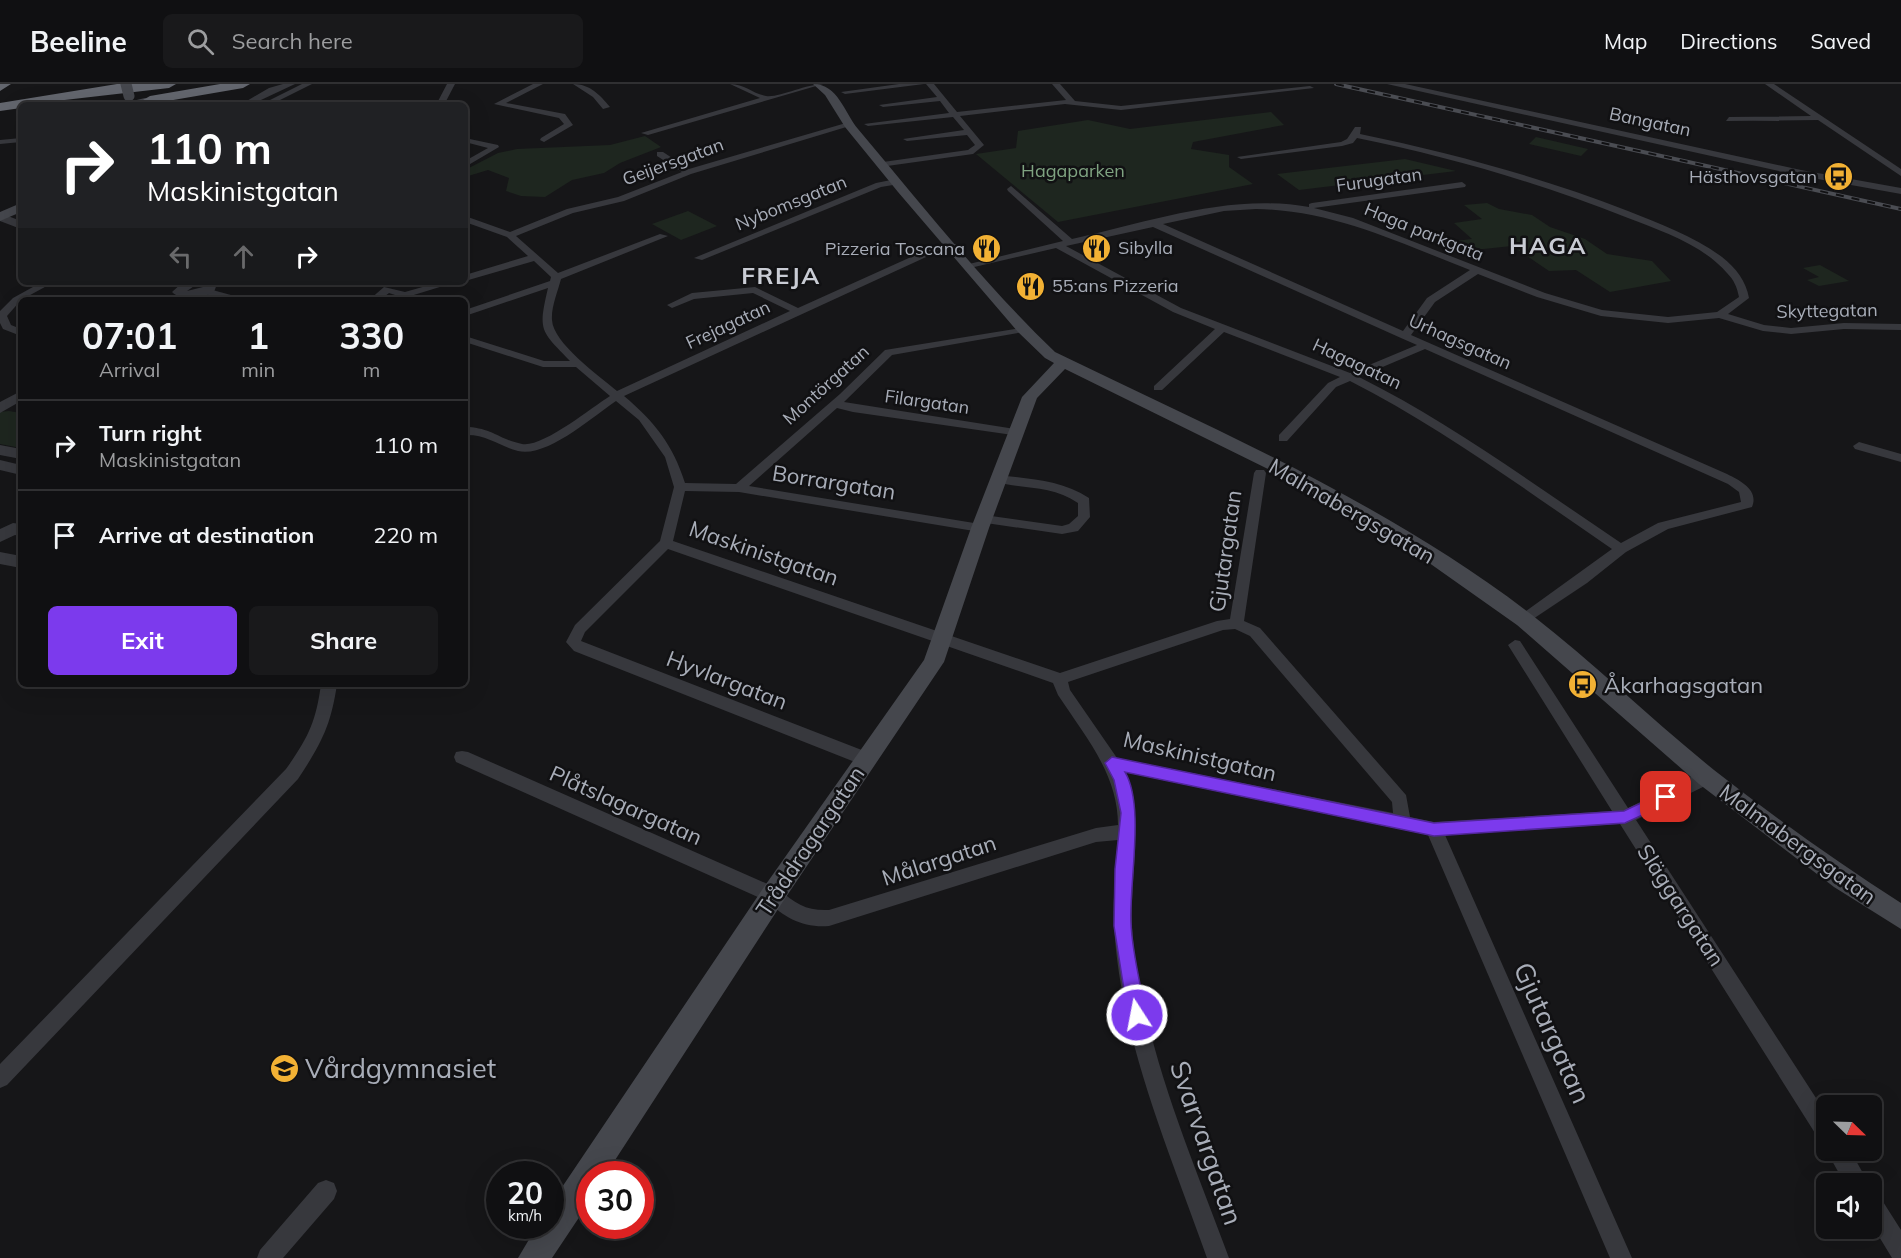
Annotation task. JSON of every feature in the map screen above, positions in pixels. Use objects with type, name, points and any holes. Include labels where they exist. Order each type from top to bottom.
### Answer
[{"type":"highway","points":[[0,87],[4,84]]},
{"type":"highway","points":[[52,102],[169,84]]},
{"type":"highway","points":[[72,102],[180,94],[243,84]]},
{"type":"highway","points":[[0,109],[18,107]]},
{"type":"highway","points":[[0,109],[18,107]]},
{"type":"main road","points":[[126,84],[128,102],[144,95]]},
{"type":"main road","name":"Malmabergsgatan","points":[[823,86],[849,125],[896,182],[1041,348],[1063,362],[1282,469],[1415,544],[1524,620],[1707,777],[1843,879],[1901,917]]},
{"type":"main road","points":[[7,221],[18,210]]},
{"type":"main road","name":"Tråddragargatan","points":[[534,1258],[773,895],[934,662],[944,639],[982,524],[1030,397],[1036,355],[1041,348]]},
{"type":"main road","name":"Tråddragargatan","points":[[1030,397],[1063,362]]},
{"type":"street","points":[[250,102],[272,90],[291,84]]},
{"type":"street","points":[[270,102],[308,84]]},
{"type":"street","points":[[442,102],[451,84]]},
{"type":"street","points":[[539,84],[498,104],[562,116],[569,125],[544,140]]},
{"type":"street","points":[[577,84],[596,95],[606,106]]},
{"type":"street","points":[[734,84],[765,98]]},
{"type":"street","points":[[845,92],[920,84]]},
{"type":"street","points":[[883,165],[970,152],[980,145],[930,84]]},
{"type":"street","points":[[1056,84],[1072,102]]},
{"type":"street","points":[[1244,84],[1267,101]]},
{"type":"street","name":"Bangatan","points":[[1392,84],[1801,173],[1901,191]]},
{"type":"street","points":[[1769,84],[1901,172]]},
{"type":"street","points":[[645,133],[765,98],[823,86]]},
{"type":"street","points":[[868,124],[1072,102],[1111,109],[1310,88]]},
{"type":"street","points":[[883,105],[942,99]]},
{"type":"street","points":[[1729,119],[1821,118]]},
{"type":"street","name":"Geijersgatan","points":[[510,235],[570,211],[621,199],[688,172],[849,125]]},
{"type":"street","points":[[907,139],[969,132]]},
{"type":"street","points":[[1241,157],[1342,144],[1350,141],[1357,132],[1527,177],[1590,198],[1688,240],[1720,261],[1739,281],[1744,298],[1720,315]]},
{"type":"street","points":[[0,142],[18,140]]},
{"type":"street","points":[[468,141],[495,147],[468,162]]},
{"type":"street","points":[[660,154],[688,172]]},
{"type":"street","name":"Nybomsgatan","points":[[699,258],[879,185],[896,182]]},
{"type":"street","name":"Furugatan","points":[[1300,208],[1462,185]]},
{"type":"street","points":[[1011,189],[1071,243]]},
{"type":"street","name":"Haga parkgata","points":[[970,265],[1247,205],[1300,208],[1350,220],[1569,305],[1601,313],[1668,320],[1720,315]]},
{"type":"street","points":[[468,220],[510,235],[536,257],[555,280]]},
{"type":"street","points":[[7,221],[18,231]]},
{"type":"street","name":"Urhagsgatan","points":[[1154,224],[1723,477],[1742,486],[1748,497],[1747,504],[1663,526],[1621,549]]},
{"type":"street","points":[[468,312],[555,280],[663,236]]},
{"type":"street","name":"Frejagatan","points":[[468,430],[477,429],[491,432],[528,451],[541,446],[617,396],[797,311],[934,250],[953,246]]},
{"type":"street","name":"Hagagatan","points":[[1059,246],[1177,310],[1352,378],[1420,416],[1621,549]]},
{"type":"street","points":[[468,277],[536,257]]},
{"type":"street","points":[[1405,336],[1431,300],[1477,270]]},
{"type":"street","points":[[555,280],[546,324],[549,333],[579,364],[644,418],[675,466],[680,487],[666,543]]},
{"type":"street","points":[[22,297],[44,285]]},
{"type":"street","points":[[384,285],[400,297]]},
{"type":"street","points":[[404,297],[442,285]]},
{"type":"street","points":[[182,289],[207,287],[231,297]]},
{"type":"street","points":[[672,305],[692,296],[755,290],[797,311]]},
{"type":"street","points":[[18,299],[1,316],[7,327],[18,332]]},
{"type":"street","name":"Skyttegatan","points":[[1720,315],[1763,327],[1791,331],[1844,326],[1901,327]]},
{"type":"street","points":[[1158,388],[1221,328]]},
{"type":"street","name":"Montörgatan","points":[[739,488],[889,352],[1023,329]]},
{"type":"street","points":[[468,340],[543,364],[579,364]]},
{"type":"street","points":[[1283,438],[1332,385],[1425,345]]},
{"type":"street","name":"Filargatan","points":[[834,403],[853,409],[1015,433]]},
{"type":"street","points":[[1859,446],[1901,458]]},
{"type":"street","points":[[0,450],[18,453]]},
{"type":"street","points":[[0,465],[18,469]]},
{"type":"street","name":"Gjutargatan","points":[[1260,472],[1236,624],[1255,632],[1400,800],[1402,824]]},
{"type":"street","name":"Borrargatan","points":[[680,487],[739,488],[982,524],[1062,530],[1078,525],[1084,517],[1084,501],[1070,491],[999,479]]},
{"type":"street","name":"Maskinistgatan","points":[[666,543],[1060,679],[1063,691],[1112,763],[1434,829],[1625,817],[1707,777]]},
{"type":"street","name":"Hyvlargatan","points":[[666,543],[580,629],[573,642],[579,647],[866,759]]},
{"type":"street","points":[[1524,620],[1582,580],[1621,549]]},
{"type":"street","points":[[0,558],[18,561]]},
{"type":"street","points":[[1060,679],[1207,630],[1236,624]]},
{"type":"street","name":"Släggargatan","points":[[1515,645],[1816,1117]]},
{"type":"street","points":[[0,1078],[210,864],[292,774],[315,740],[325,711],[329,687]]},
{"type":"street","name":"Plåtslagargatan","points":[[462,757],[773,895]]},
{"type":"street","name":"Svarvargatan","points":[[1112,763],[1122,780],[1128,813],[1122,926],[1133,998],[1144,1046],[1218,1258]]},
{"type":"street","name":"Gjutargatan","points":[[1434,829],[1621,1258]]},
{"type":"street","name":"Målargatan","points":[[773,895],[793,914],[812,920],[829,918],[1096,835],[1126,832]]},
{"type":"street","points":[[268,1258],[326,1191]]},
{"type":"street","points":[[1882,1221],[1901,1251]]},
{"type":"green space","name":"Hagaparken","points":[[1271,112],[1284,125],[1193,142],[1191,149],[1229,155],[1229,167],[1253,184],[1058,222],[976,154],[1016,148],[1018,131],[1088,120],[1130,129]]},
{"type":"green space","points":[[645,136],[661,147],[620,163],[604,173],[572,180],[545,197],[521,196],[506,191],[509,178],[488,170],[468,176],[468,168],[498,153],[517,149],[610,145]]},
{"type":"green space","points":[[1536,137],[1588,149],[1581,156],[1529,144]]},
{"type":"green space","points":[[1405,159],[1456,171],[1299,190],[1277,174]]},
{"type":"green space","points":[[1487,203],[1499,209],[1532,215],[1550,227],[1585,239],[1607,254],[1652,261],[1671,281],[1610,292],[1576,270],[1549,271],[1512,246],[1464,251],[1447,242],[1472,239],[1454,223],[1482,219],[1464,205]]},
{"type":"green space","points":[[688,211],[717,226],[681,240],[652,224]]},
{"type":"green space","points":[[1820,265],[1849,281],[1819,286],[1807,280],[1819,277],[1803,268]]},
{"type":"green space","points":[[0,412],[18,412],[18,447],[0,444]]},
{"type":"railway","points":[[1336,84],[1901,209]]},
{"type":"place","name":"Hästhovsgatan","points":[[1838,177]]},
{"type":"place","name":"Sibylla","points":[[1097,248]]},
{"type":"place","name":"Pizzeria Toscana","points":[[986,249]]},
{"type":"place","name":"55:ans Pizzeria","points":[[1031,286]]},
{"type":"place","name":"Åkarhagsgatan","points":[[1583,685]]},
{"type":"place","name":"Vårdgymnasiet","points":[[284,1069]]},
{"type":"district","name":"HAGA","points":[[1548,246]]},
{"type":"district","name":"FREJA","points":[[781,276]]},
{"type":"route","points":[[1137,1015],[1122,926],[1123,869],[1128,813],[1122,780],[1112,763],[1434,829],[1625,817],[1666,797]]}]
